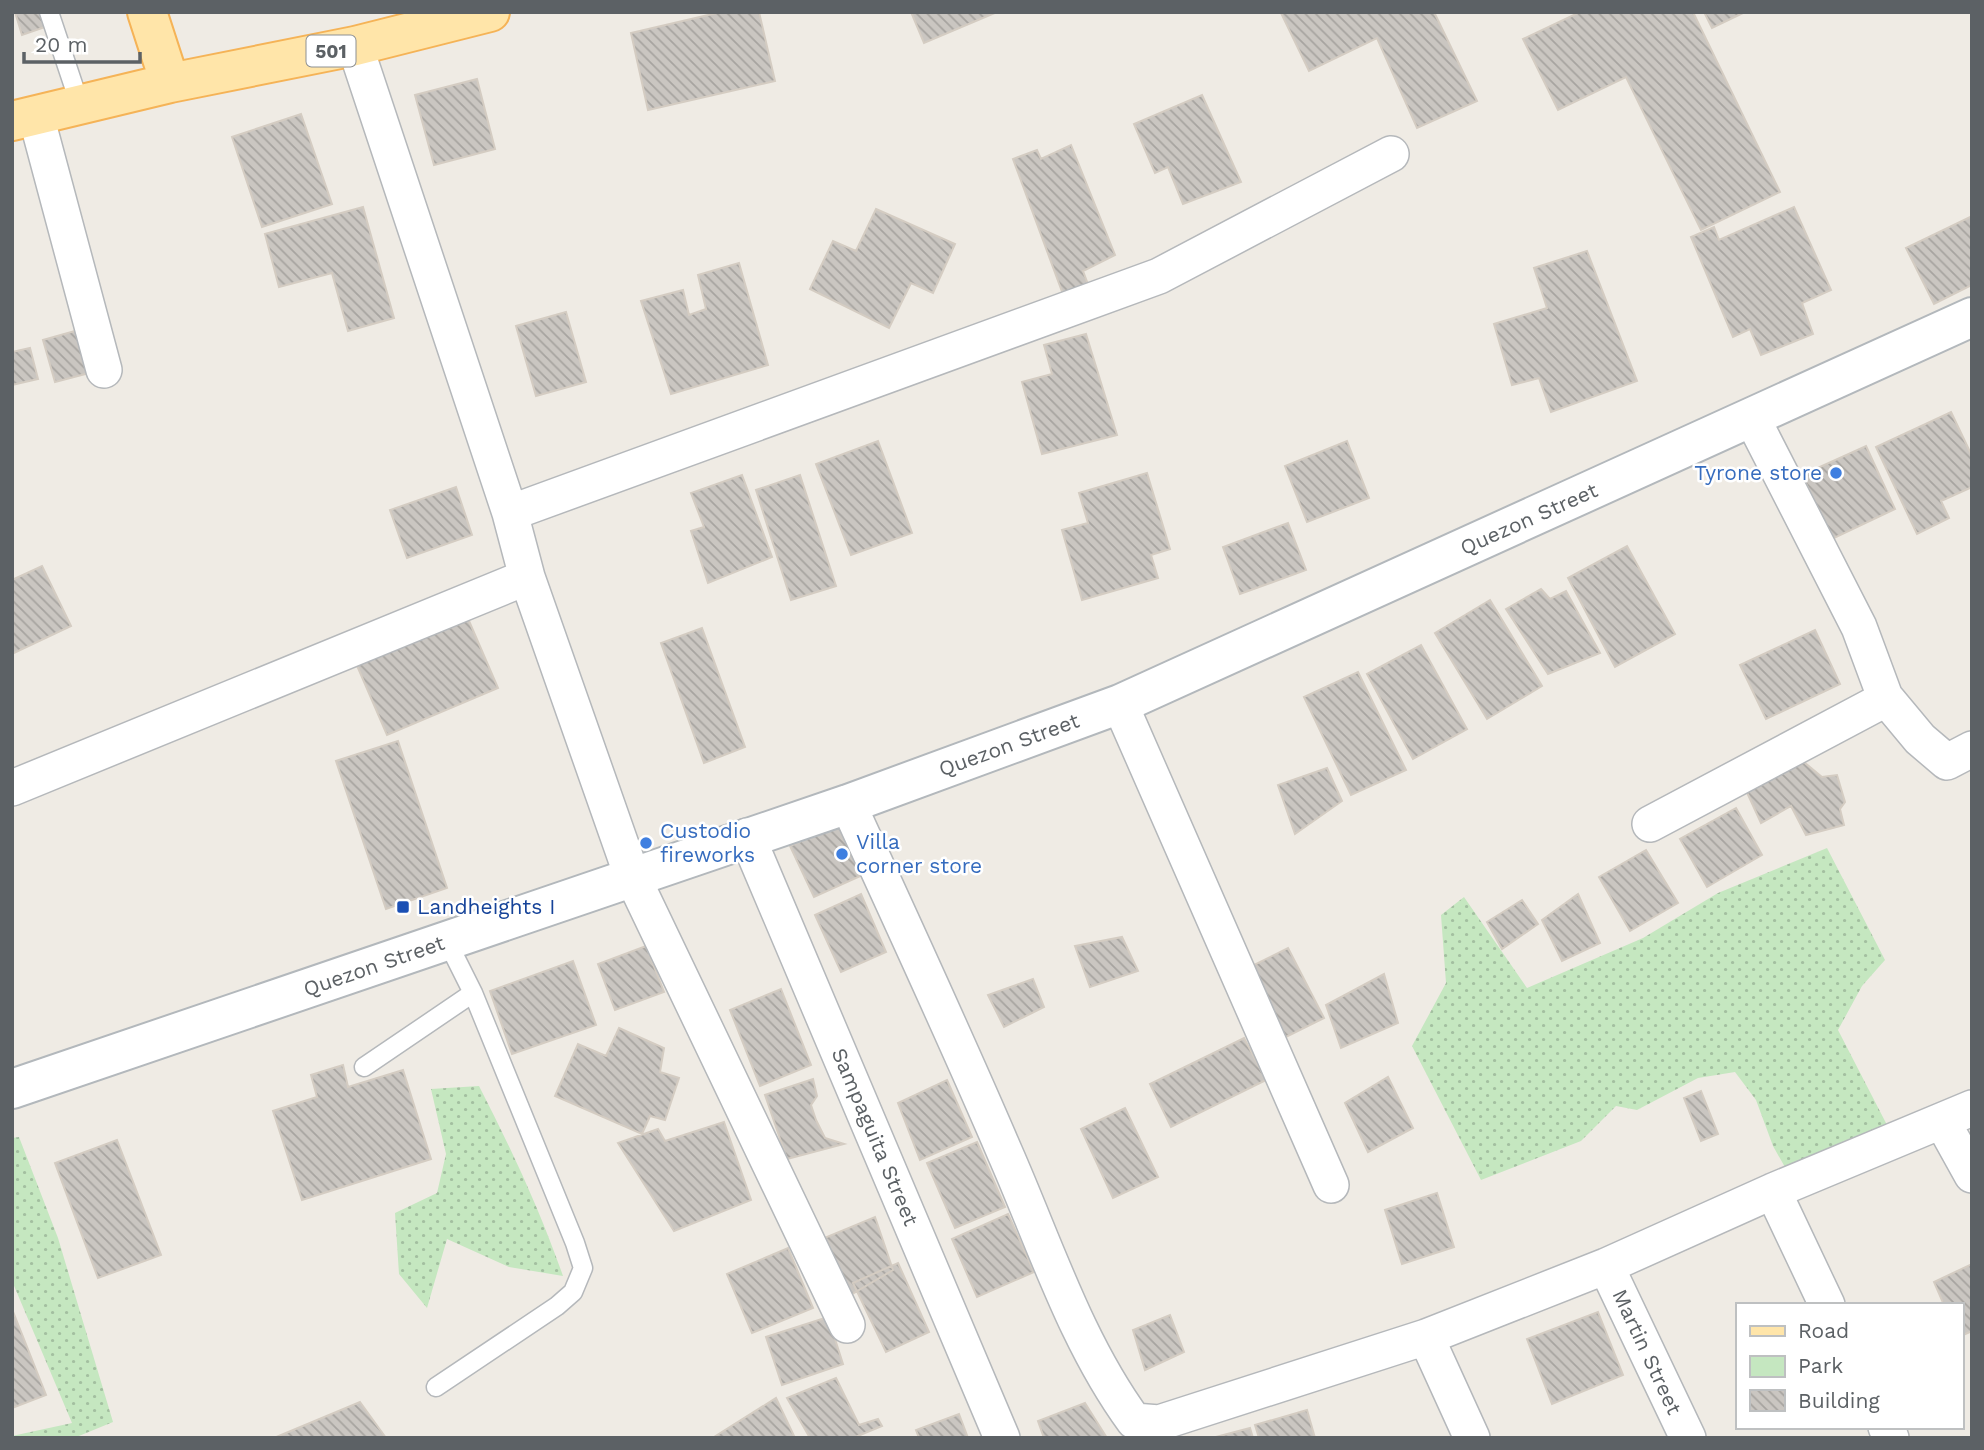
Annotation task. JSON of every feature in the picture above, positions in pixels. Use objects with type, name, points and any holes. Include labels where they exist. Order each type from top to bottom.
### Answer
[{"type":"main road","points":[[147,12],[170,83]]},
{"type":"main road","name":"501","points":[[24,118],[170,83],[355,46],[490,12]]},
{"type":"main road","name":"Quezon Street","points":[[12,1089],[747,836],[848,804],[1120,705],[1972,317]]},
{"type":"street","points":[[355,46],[510,513],[527,577],[632,876],[848,1325]]},
{"type":"street","points":[[24,118],[104,370]]},
{"type":"street","points":[[510,513],[1159,276],[1391,154]]},
{"type":"street","points":[[1752,418],[1859,627],[1885,697],[1920,739],[1947,762],[1972,749]]},
{"type":"street","points":[[12,788],[527,577]]},
{"type":"street","points":[[1650,824],[1885,697]]},
{"type":"street","points":[[1120,705],[1331,1185]]},
{"type":"street","points":[[848,804],[1005,1152],[1092,1354],[1134,1421],[1159,1423],[1426,1337],[1606,1266],[1773,1191],[1957,1114],[1972,1175]]},
{"type":"street","name":"Sampaguita Street","points":[[747,836],[1002,1438]]},
{"type":"street","points":[[1773,1191],[1826,1303]]},
{"type":"street","name":"Martin Street","points":[[1606,1266],[1688,1438]]},
{"type":"street","points":[[1426,1337],[1472,1438]]},
{"type":"lane","points":[[49,12],[80,105]]},
{"type":"lane","points":[[436,1387],[557,1306],[573,1292],[583,1268],[473,993],[447,941]]},
{"type":"lane","points":[[364,1067],[473,993]]},
{"type":"green space","points":[[1827,848],[1885,960],[1862,986],[1838,1030],[1887,1125],[1786,1169],[1773,1146],[1756,1100],[1735,1072],[1698,1078],[1637,1110],[1616,1106],[1581,1141],[1481,1180],[1412,1046],[1446,983],[1441,915],[1464,897],[1527,988],[1643,938],[1718,893]]},
{"type":"green space","points":[[479,1086],[545,1227],[563,1276],[509,1267],[447,1239],[427,1308],[399,1274],[395,1213],[437,1193],[446,1154],[431,1089]]},
{"type":"green space","points":[[19,1137],[58,1238],[113,1422],[74,1438],[12,1438],[72,1423],[12,1281],[12,1138]]},
{"type":"building","points":[[15,12],[46,12],[51,25],[22,35]]},
{"type":"building","points":[[721,12],[759,12],[775,81],[648,110],[631,33]]},
{"type":"building","points":[[911,12],[997,12],[924,43]]},
{"type":"building","points":[[1434,12],[1477,101],[1417,128],[1377,38],[1309,71],[1281,13]]},
{"type":"building","points":[[1580,12],[1693,12],[1780,192],[1701,230],[1626,77],[1558,110],[1523,39]]},
{"type":"building","points":[[1704,12],[1745,12],[1712,28]]},
{"type":"building","points":[[477,79],[495,149],[434,165],[415,95]]},
{"type":"building","points":[[1202,95],[1241,182],[1183,204],[1168,167],[1155,173],[1134,124]]},
{"type":"building","points":[[301,114],[332,204],[262,227],[232,137]]},
{"type":"building","points":[[1071,145],[1115,255],[1083,271],[1089,287],[1064,297],[1013,159],[1037,150],[1041,159]]},
{"type":"building","points":[[363,207],[394,318],[348,331],[332,273],[279,287],[265,234]]},
{"type":"building","points":[[1794,207],[1831,290],[1802,303],[1813,334],[1761,355],[1750,329],[1733,337],[1691,237],[1714,227],[1719,240]]},
{"type":"building","points":[[876,209],[955,244],[933,293],[911,283],[889,328],[810,289],[833,241],[856,251]]},
{"type":"building","points":[[1972,216],[1972,285],[1934,304],[1906,248]]},
{"type":"building","points":[[1587,251],[1637,381],[1551,412],[1539,378],[1512,385],[1494,324],[1547,308],[1534,268]]},
{"type":"building","points":[[739,263],[768,365],[671,394],[641,301],[683,290],[689,315],[706,309],[698,275]]},
{"type":"building","points":[[566,312],[586,382],[536,396],[516,326]]},
{"type":"building","points":[[82,329],[93,372],[55,382],[43,340]]},
{"type":"building","points":[[1086,334],[1117,435],[1042,454],[1022,382],[1052,374],[1044,345]]},
{"type":"building","points":[[30,348],[38,379],[12,385],[12,352]]},
{"type":"building","points":[[1951,412],[1972,456],[1972,487],[1941,501],[1949,518],[1917,534],[1876,447]]},
{"type":"building","points":[[878,441],[912,533],[851,555],[816,464]]},
{"type":"building","points":[[1347,441],[1369,498],[1307,522],[1285,466]]},
{"type":"building","points":[[1866,446],[1895,509],[1832,539],[1802,475]]},
{"type":"building","points":[[1147,473],[1170,549],[1151,555],[1158,578],[1082,600],[1062,530],[1088,523],[1079,493]]},
{"type":"building","points":[[742,475],[772,557],[708,583],[691,531],[704,527],[691,493]]},
{"type":"building","points":[[800,475],[836,586],[791,600],[756,490]]},
{"type":"building","points":[[456,487],[472,535],[407,558],[390,510]]},
{"type":"building","points":[[1288,523],[1306,570],[1240,594],[1223,547]]},
{"type":"building","points":[[1627,546],[1675,634],[1615,667],[1568,578]]},
{"type":"building","points":[[42,566],[71,626],[12,654],[12,580]]},
{"type":"building","points":[[1541,589],[1550,599],[1566,591],[1600,653],[1548,674],[1506,609]]},
{"type":"building","points":[[1490,600],[1542,686],[1487,719],[1435,633]]},
{"type":"building","points":[[466,614],[498,688],[387,735],[355,661]]},
{"type":"building","points":[[702,628],[745,747],[704,763],[661,643]]},
{"type":"building","points":[[1815,630],[1840,684],[1766,719],[1740,665]]},
{"type":"building","points":[[1421,645],[1467,729],[1413,759],[1367,674]]},
{"type":"building","points":[[1358,672],[1406,770],[1351,795],[1304,697]]},
{"type":"building","points":[[398,741],[447,888],[386,909],[336,761]]},
{"type":"building","points":[[1799,758],[1822,777],[1837,775],[1845,802],[1840,809],[1844,825],[1806,835],[1791,806],[1761,823],[1744,786]]},
{"type":"building","points":[[1327,768],[1342,801],[1295,834],[1278,785]]},
{"type":"building","points":[[1736,808],[1762,855],[1707,887],[1680,839]]},
{"type":"building","points":[[844,822],[867,873],[814,897],[790,846]]},
{"type":"building","points":[[1646,850],[1678,903],[1630,931],[1599,877]]},
{"type":"building","points":[[861,894],[886,952],[841,972],[815,915]]},
{"type":"building","points":[[1578,894],[1600,943],[1562,961],[1542,920]]},
{"type":"building","points":[[1522,900],[1538,924],[1502,949],[1487,922]]},
{"type":"building","points":[[1122,937],[1138,971],[1090,987],[1075,946]]},
{"type":"building","points":[[646,946],[664,992],[615,1010],[598,964]]},
{"type":"building","points":[[1288,948],[1324,1018],[1282,1039],[1246,969]]},
{"type":"building","points":[[573,961],[596,1025],[512,1054],[490,991]]},
{"type":"building","points":[[1384,974],[1398,1023],[1341,1048],[1326,1005]]},
{"type":"building","points":[[1033,979],[1044,1007],[1004,1027],[988,995]]},
{"type":"building","points":[[781,989],[811,1065],[760,1086],[730,1010]]},
{"type":"building","points":[[619,1028],[664,1048],[660,1072],[679,1078],[665,1120],[650,1116],[642,1134],[555,1096],[578,1044],[606,1056]]},
{"type":"building","points":[[1244,1038],[1266,1080],[1171,1127],[1150,1084]]},
{"type":"building","points":[[343,1065],[348,1087],[403,1070],[431,1159],[302,1200],[273,1111],[317,1097],[311,1075]]},
{"type":"building","points":[[1388,1077],[1413,1128],[1368,1152],[1345,1103]]},
{"type":"building","points":[[813,1079],[817,1096],[811,1105],[816,1120],[825,1138],[844,1144],[787,1159],[765,1095]]},
{"type":"building","points":[[947,1080],[972,1137],[920,1160],[898,1103]]},
{"type":"building","points":[[1701,1091],[1718,1134],[1701,1141],[1684,1098]]},
{"type":"building","points":[[1125,1108],[1158,1177],[1113,1198],[1081,1129]]},
{"type":"building","points":[[724,1122],[751,1200],[674,1231],[618,1143],[658,1129],[665,1141]]},
{"type":"building","points":[[117,1140],[161,1255],[98,1278],[55,1163]]},
{"type":"building","points":[[977,1142],[1005,1207],[955,1228],[927,1163]]},
{"type":"building","points":[[1437,1193],[1454,1247],[1402,1264],[1385,1210]]},
{"type":"building","points":[[1008,1214],[1034,1272],[977,1297],[952,1239]]},
{"type":"building","points":[[875,1217],[893,1270],[847,1297],[822,1239]]},
{"type":"building","points":[[788,1248],[813,1308],[752,1333],[727,1274]]},
{"type":"building","points":[[898,1263],[929,1332],[886,1352],[853,1283]]},
{"type":"building","points":[[1972,1264],[1972,1331],[1963,1335],[1963,1303],[1943,1303],[1934,1282]]},
{"type":"building","points":[[12,1309],[46,1395],[12,1408]]},
{"type":"building","points":[[1598,1312],[1623,1375],[1552,1404],[1527,1339]]},
{"type":"building","points":[[1170,1315],[1184,1352],[1145,1370],[1133,1330]]},
{"type":"building","points":[[828,1317],[843,1364],[782,1385],[766,1337]]},
{"type":"building","points":[[836,1378],[859,1425],[878,1419],[882,1426],[853,1438],[810,1438],[787,1398]]},
{"type":"building","points":[[776,1398],[795,1438],[714,1438],[714,1437]]},
{"type":"building","points":[[360,1402],[386,1438],[274,1438]]},
{"type":"building","points":[[1085,1403],[1107,1438],[1044,1438],[1038,1421]]},
{"type":"building","points":[[1307,1410],[1315,1438],[1259,1438],[1255,1425]]},
{"type":"building","points":[[959,1414],[968,1438],[919,1438],[916,1430]]},
{"type":"building","points":[[1250,1428],[1253,1438],[1212,1438]]},
{"type":"place","name":"Tyrone store","points":[[1836,473]]},
{"type":"place","name":"Custodio fireworks","points":[[646,843]]},
{"type":"place","name":"Villa corner store","points":[[842,854]]},
{"type":"place","name":"Landheights I","points":[[403,907]]}]
